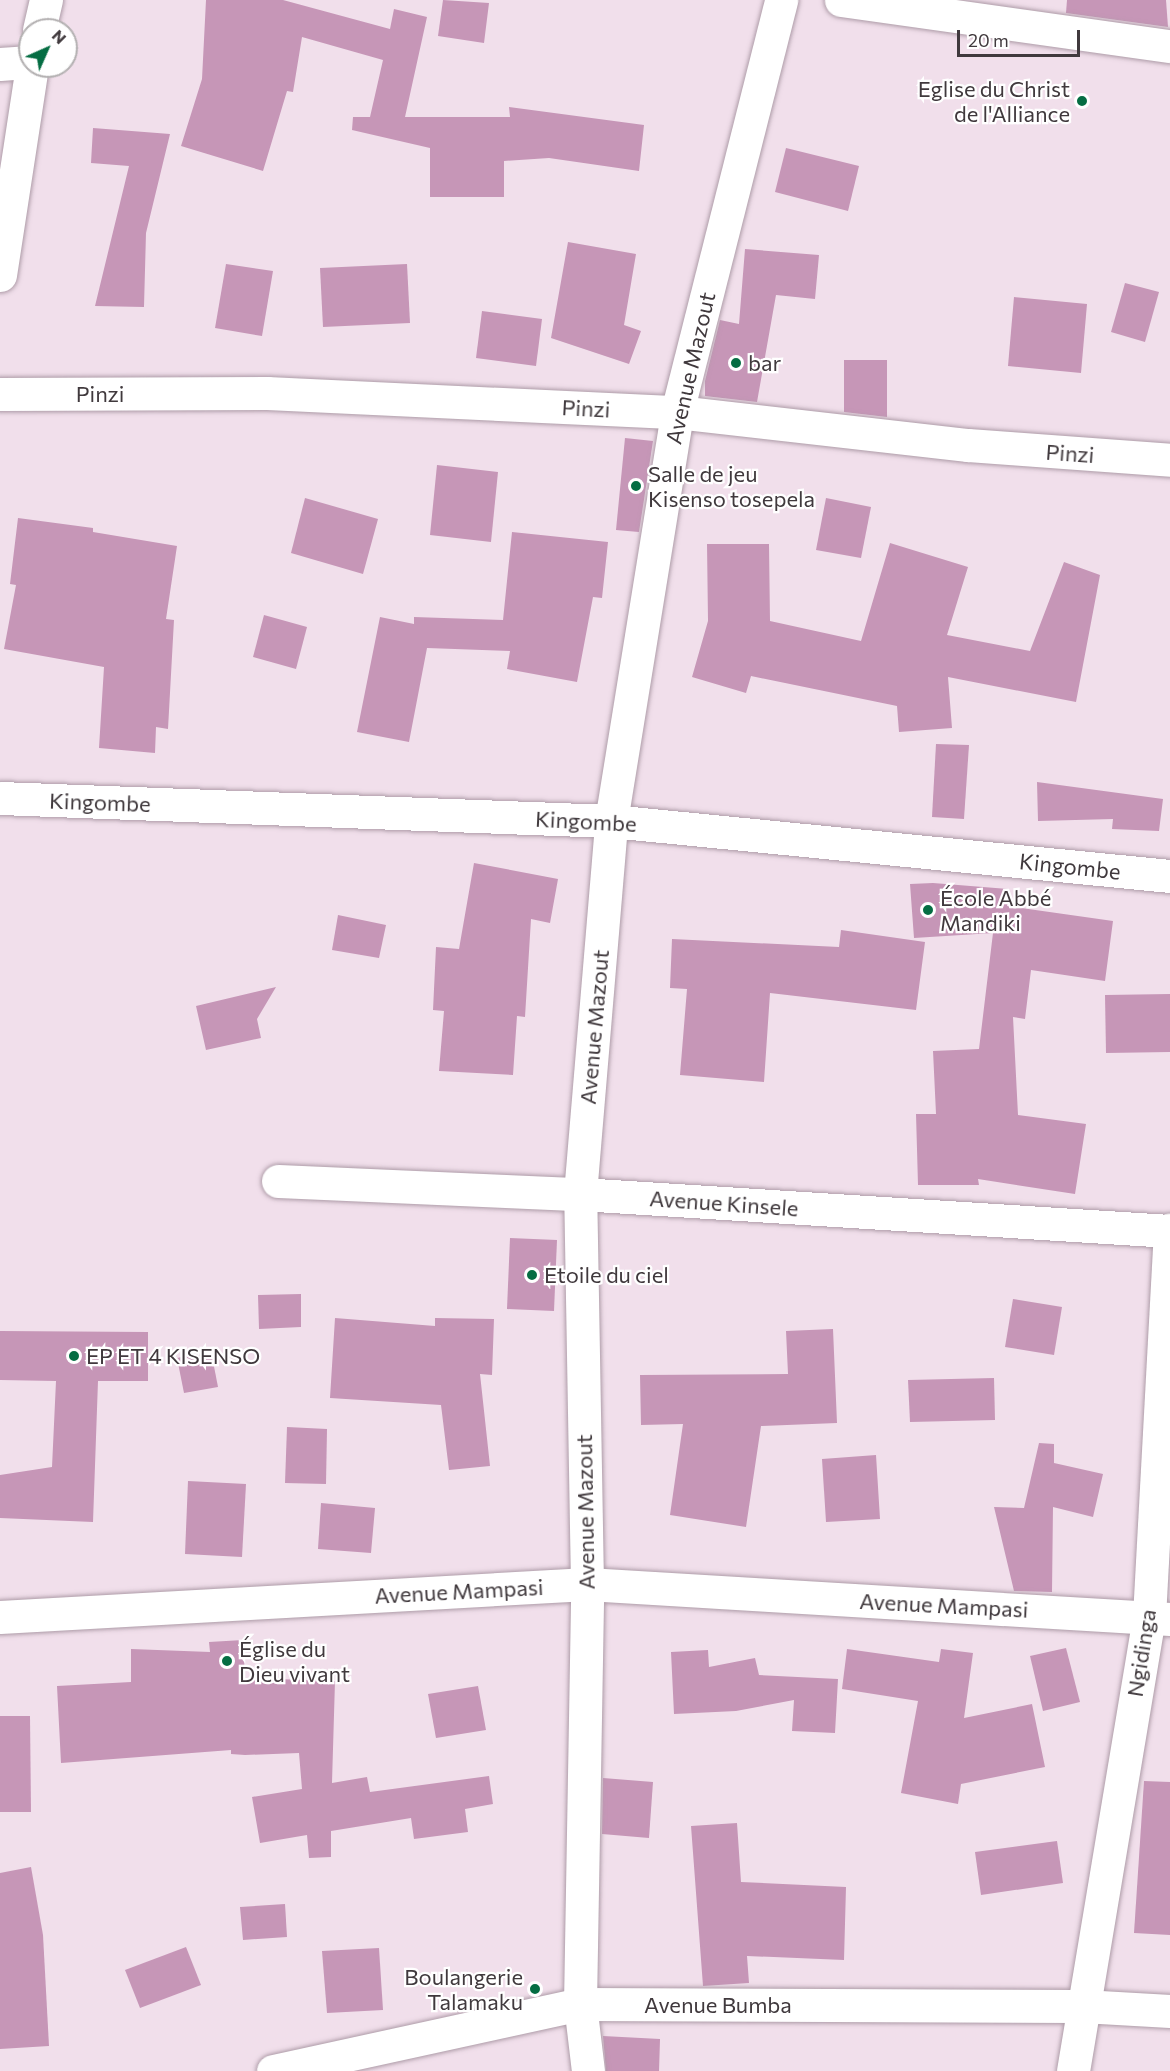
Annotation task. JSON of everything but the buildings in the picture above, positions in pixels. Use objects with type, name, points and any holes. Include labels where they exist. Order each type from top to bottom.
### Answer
[{"type":"street","points":[[42,18],[46,0]]},
{"type":"street","name":"Avenue Mazout","points":[[588,2071],[580,2004],[587,1584],[579,1194],[611,821],[677,412],[781,0]]},
{"type":"street","points":[[841,0],[1170,46]]},
{"type":"street","points":[[0,64],[18,63]]},
{"type":"street","points":[[0,275],[30,78]]},
{"type":"street","name":"Pinzi","points":[[0,394],[267,393],[677,412],[968,445],[1170,460]]},
{"type":"street","name":"Kingombe","points":[[0,798],[611,821],[1170,876]]},
{"type":"street","name":"Avenue Kinsele","points":[[278,1181],[579,1194],[1170,1231]]},
{"type":"street","name":"Ngidinga","points":[[1072,2071],[1082,2006],[1159,1618],[1170,1231]]},
{"type":"street","name":"Avenue Mampasi","points":[[0,1617],[587,1584],[1159,1618]]},
{"type":"street","name":"Avenue Bumba","points":[[273,2071],[580,2004],[1082,2006],[1170,2011]]},
{"type":"place","name":"Eglise du Christ de l'Alliance","points":[[1082,101]]},
{"type":"place","name":"bar","points":[[736,363]]},
{"type":"place","name":"Salle de jeu Kisenso tosepela","points":[[636,486]]},
{"type":"place","name":"École Abbé Mandiki","points":[[928,910]]},
{"type":"place","name":"Etoile du ciel","points":[[532,1275]]},
{"type":"place","name":"EP ET 4 KISENSO","points":[[74,1356]]},
{"type":"place","name":"Église du Dieu vivant","points":[[227,1661]]},
{"type":"place","name":"Boulangerie Talamaku","points":[[535,1989]]}]
